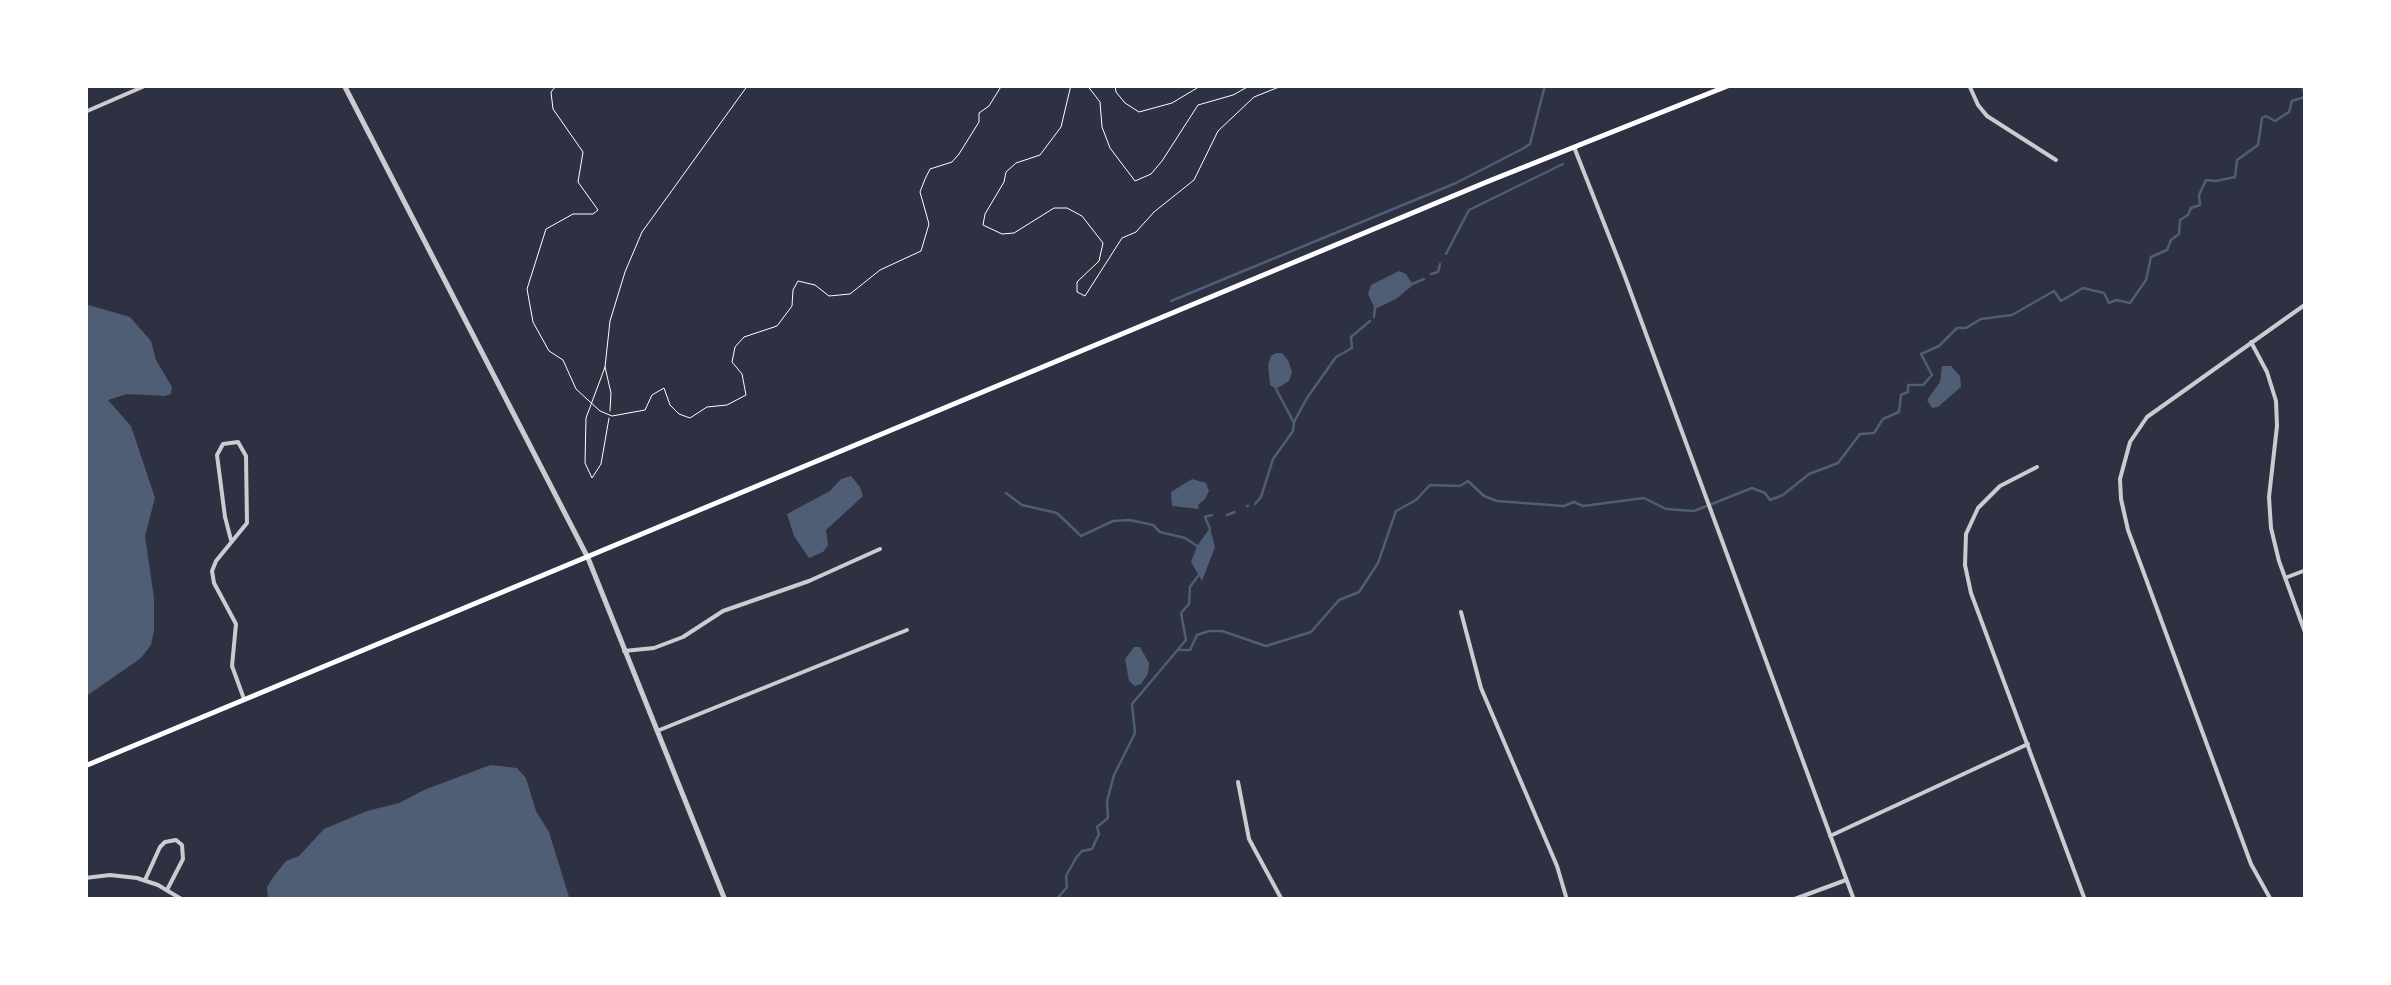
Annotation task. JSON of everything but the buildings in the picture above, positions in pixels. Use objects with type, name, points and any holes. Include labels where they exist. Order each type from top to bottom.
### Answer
[{"type":"main road","points":[[85,766],[1730,85]]},
{"type":"street","points":[[85,112],[147,85]]},
{"type":"street","points":[[344,85],[588,558],[725,900]]},
{"type":"street","points":[[1968,85],[1988,116],[2056,160]]},
{"type":"street","points":[[1574,147],[1854,900]]},
{"type":"street","points":[[2271,900],[2251,864],[2154,602],[2128,530],[2120,490],[2124,459],[2140,424],[2161,404],[2306,304]]},
{"type":"street","points":[[2251,342],[2267,372],[2276,401],[2270,511],[2274,542],[2306,635]]},
{"type":"street","points":[[231,540],[218,456],[223,444],[238,442],[246,456],[247,523],[213,566],[212,578],[236,624],[232,666],[244,700]]},
{"type":"street","points":[[2037,468],[2016,476],[1988,496],[1971,520],[1964,548],[1972,592],[2085,900]]},
{"type":"street","points":[[624,651],[654,648],[683,637],[724,610],[809,581],[880,549]]},
{"type":"street","points":[[2285,578],[2306,570]]},
{"type":"street","points":[[1460,612],[1481,688],[1557,866],[1566,900]]},
{"type":"street","points":[[657,731],[907,630]]},
{"type":"street","points":[[1830,836],[2028,744]]},
{"type":"street","points":[[1238,782],[1249,838],[1282,900]]},
{"type":"street","points":[[144,880],[160,847],[176,840],[182,845],[183,859],[167,890]]},
{"type":"street","points":[[85,878],[110,875],[144,880],[183,900]]},
{"type":"street","points":[[1792,900],[1846,880]]},
{"type":"path","points":[[557,85],[551,92],[554,109],[583,152],[578,182],[598,210],[592,214],[573,214],[546,229],[527,289],[533,322],[549,351],[562,360],[576,389],[610,416],[644,410],[652,395],[664,388],[670,404],[679,414],[690,418],[708,407],[742,399],[747,389],[732,362],[734,347],[744,337],[777,326],[792,306],[792,290],[798,281],[815,285],[829,296],[850,294],[880,270],[921,251],[929,224],[920,192],[924,179],[930,169],[952,162],[959,154],[979,122],[979,113],[989,106],[1002,85]]},
{"type":"path","points":[[605,367],[610,416],[601,464],[592,478],[584,450],[590,402],[605,367],[610,320],[625,272],[642,232],[748,85]]},
{"type":"path","points":[[1071,85],[1060,127],[1040,155],[1016,163],[1006,172],[984,214],[983,224],[1002,234],[1014,233],[1054,208],[1067,208],[1082,216],[1103,243],[1099,261],[1082,274],[1075,288],[1085,296],[1122,238],[1146,224],[1154,212],[1194,180],[1218,130],[1254,97],[1284,85]]},
{"type":"path","points":[[1088,85],[1100,102],[1102,128],[1110,148],[1135,181],[1151,174],[1162,161],[1198,105],[1233,95],[1251,85]]},
{"type":"path","points":[[1116,85],[1116,92],[1125,103],[1139,112],[1172,103],[1202,85]]},
{"type":"water","points":[[1399,271],[1413,285],[1375,309],[1368,294],[1371,285]]},
{"type":"water","points":[[85,304],[130,317],[151,341],[156,360],[172,387],[171,394],[165,396],[127,394],[108,400],[131,426],[155,498],[145,536],[154,598],[154,631],[151,645],[141,658],[85,697],[88,387]]},
{"type":"water","points":[[1276,353],[1282,353],[1288,360],[1292,372],[1289,381],[1276,389],[1270,385],[1268,365]]},
{"type":"water","points":[[1942,366],[1951,366],[1960,376],[1961,387],[1932,408],[1927,400],[1940,382]]},
{"type":"water","points":[[851,476],[863,496],[826,530],[828,545],[823,552],[809,558],[794,536],[787,514]]},
{"type":"water","points":[[1192,479],[1206,483],[1209,491],[1199,509],[1172,506],[1171,492]]},
{"type":"water","points":[[1210,528],[1215,547],[1202,581],[1191,562]]},
{"type":"water","points":[[1134,647],[1140,647],[1149,663],[1148,674],[1135,686],[1129,681],[1125,659]]},
{"type":"water","points":[[490,765],[517,768],[526,778],[536,811],[549,832],[570,900],[268,900],[267,887],[274,876],[324,829]]},
{"type":"waterway","points":[[1171,301],[1456,183],[1524,148],[1530,144],[1545,85]]},
{"type":"waterway","points":[[1180,650],[1190,650],[1197,635],[1209,631],[1222,631],[1266,646],[1311,632],[1339,600],[1359,592],[1378,563],[1396,511],[1416,500],[1430,485],[1460,486],[1468,481],[1484,496],[1497,501],[1564,506],[1574,502],[1583,506],[1644,498],[1666,509],[1694,511],[1752,488],[1765,493],[1770,500],[1783,495],[1809,474],[1838,463],[1860,434],[1874,433],[1883,419],[1899,412],[1901,395],[1908,392],[1908,385],[1923,385],[1932,375],[1921,354],[1939,346],[1957,328],[1966,328],[1981,319],[2012,315],[2054,291],[2061,301],[2083,288],[2104,293],[2109,303],[2130,303],[2146,280],[2151,257],[2167,250],[2179,234],[2180,220],[2200,205],[2199,195],[2206,180],[2235,177],[2237,160],[2258,145],[2262,118],[2275,121],[2289,112],[2292,101],[2305,97],[2302,85]]},
{"type":"waterway","points":[[1446,254],[1469,210],[1563,164]]},
{"type":"waterway","points":[[1431,274],[1438,272],[1440,264]]},
{"type":"waterway","points":[[1412,284],[1424,279]]},
{"type":"waterway","points":[[1374,317],[1375,307]]},
{"type":"waterway","points":[[1255,504],[1273,459],[1293,431],[1307,398],[1336,357],[1352,348],[1351,337],[1370,321]]},
{"type":"waterway","points":[[1276,389],[1293,421]]},
{"type":"waterway","points":[[1006,493],[1022,505],[1057,513],[1081,536],[1113,521],[1130,520],[1153,525],[1160,532],[1185,538],[1197,546]]},
{"type":"waterway","points":[[1227,515],[1235,512]]},
{"type":"waterway","points":[[1210,529],[1205,517],[1212,515]]},
{"type":"waterway","points":[[1056,900],[1067,887],[1066,876],[1076,858],[1082,851],[1092,849],[1099,834],[1097,827],[1108,818],[1107,801],[1114,775],[1135,733],[1132,704],[1186,640],[1181,613],[1189,604],[1190,587],[1198,576]]}]
